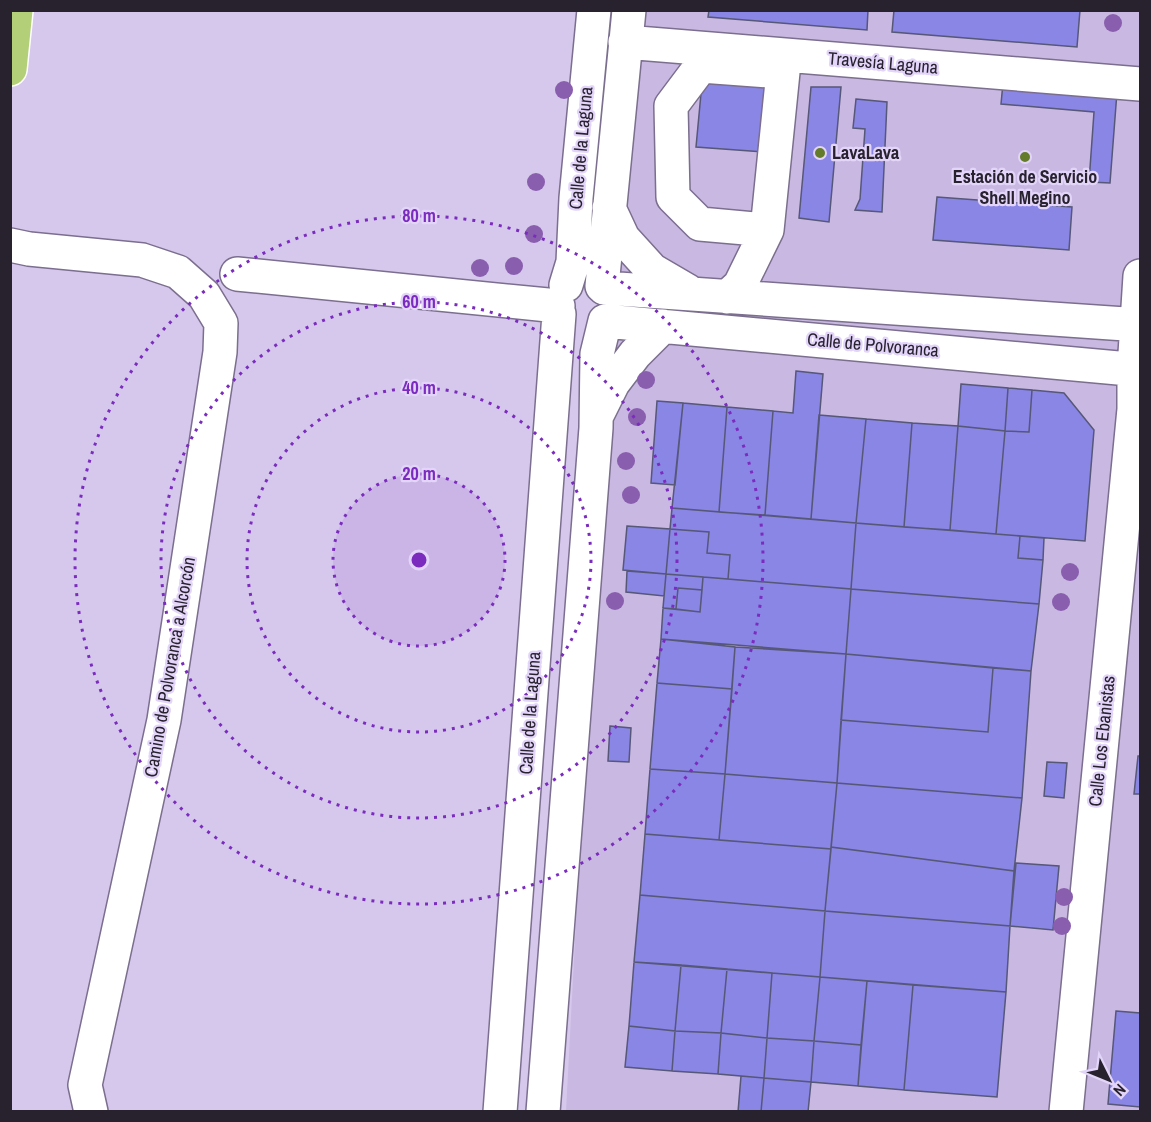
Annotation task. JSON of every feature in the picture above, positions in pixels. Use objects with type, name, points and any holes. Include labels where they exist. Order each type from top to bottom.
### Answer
[{"type":"highway","points":[[10,69],[16,10]]},
{"type":"street","name":"Calle de la Laguna","points":[[500,1112],[561,302],[573,262],[576,198],[594,10]]},
{"type":"street","name":"Calle de la Laguna","points":[[603,287],[627,26]]},
{"type":"street","name":"Travesía Laguna","points":[[627,26],[1140,84]]},
{"type":"street","points":[[727,297],[740,285],[767,230],[783,72],[701,66],[671,105],[673,197],[700,224],[767,230]]},
{"type":"street","points":[[618,111],[671,105]]},
{"type":"street","name":"Calle de Polvoranca","points":[[609,208],[624,238],[652,270],[695,295]]},
{"type":"street","name":"Camino de Polvoranca a Alcorcón","points":[[10,245],[29,249],[142,260],[178,272],[204,295],[221,323],[164,720],[86,1085],[91,1112]]},
{"type":"street","points":[[237,274],[561,302]]},
{"type":"street","name":"Calle Los Ebanistas","points":[[1066,1112],[1134,409],[1140,276]]},
{"type":"street","points":[[549,1107],[596,417],[597,354],[610,302],[603,287],[588,279],[580,279],[561,302]]},
{"type":"street","name":"Calle de Polvoranca","points":[[603,287],[1138,324]]},
{"type":"street","points":[[561,302],[569,326],[584,330],[591,329],[605,321]]},
{"type":"street","name":"Calle de Polvoranca","points":[[605,321],[1137,370]]},
{"type":"street","points":[[596,417],[613,383],[635,354],[663,326]]},
{"type":"shaded area","points":[[624,11],[1140,11],[1140,1111],[566,1111]]},
{"type":"building","points":[[709,10],[868,10],[867,30],[708,17]]},
{"type":"building","points":[[894,10],[1080,10],[1077,47],[892,32]]},
{"type":"building","points":[[703,72],[773,78],[765,152],[696,147]]},
{"type":"building","points":[[1003,83],[1117,92],[1110,183],[1089,182],[1094,112],[1001,104]]},
{"type":"building","name":"LavaLava","points":[[811,87],[841,87],[829,222],[799,218]]},
{"type":"building","name":"LavaLava","points":[[856,99],[887,102],[882,212],[855,210],[860,199],[865,129],[853,128]]},
{"type":"building","points":[[937,197],[1072,207],[1069,250],[933,240]]},
{"type":"building","points":[[796,371],[823,374],[811,519],[765,515],[773,411],[793,413]]},
{"type":"building","points":[[961,384],[1008,388],[1005,431],[958,426]]},
{"type":"building","points":[[1008,388],[1032,390],[1029,432],[1005,431]]},
{"type":"building","points":[[1032,390],[1064,393],[1094,430],[1085,541],[996,534],[1005,431],[1029,432]]},
{"type":"building","points":[[657,401],[683,403],[675,485],[651,483]]},
{"type":"building","points":[[683,403],[727,407],[719,512],[672,508]]},
{"type":"building","points":[[727,407],[773,411],[765,515],[719,512]]},
{"type":"building","points":[[819,415],[866,419],[856,523],[811,519]]},
{"type":"building","points":[[866,419],[912,423],[904,527],[856,523]]},
{"type":"building","points":[[912,423],[958,426],[950,530],[904,527]]},
{"type":"building","points":[[958,426],[1005,431],[996,534],[950,530]]},
{"type":"building","points":[[672,508],[856,523],[851,589],[728,579],[730,555],[707,553],[709,532],[670,529]]},
{"type":"building","points":[[856,523],[1020,536],[1018,558],[1043,560],[1039,604],[851,589]]},
{"type":"building","points":[[627,526],[670,529],[666,574],[623,570]]},
{"type":"building","points":[[670,529],[709,532],[707,553],[730,555],[728,579],[666,574]]},
{"type":"building","points":[[1020,536],[1044,538],[1043,560],[1018,558]]},
{"type":"building","points":[[627,571],[666,574],[664,596],[626,592]]},
{"type":"building","points":[[666,574],[703,577],[702,590],[678,588],[676,609],[663,608]]},
{"type":"building","points":[[703,577],[851,589],[846,654],[661,639],[663,608],[700,612]]},
{"type":"building","points":[[678,588],[702,590],[700,612],[676,609]]},
{"type":"building","points":[[851,589],[1039,604],[1031,671],[846,654]]},
{"type":"building","points":[[661,639],[735,647],[732,689],[657,683]]},
{"type":"building","points":[[735,647],[846,654],[837,783],[725,774]]},
{"type":"building","points":[[846,654],[993,668],[988,732],[841,720]]},
{"type":"building","points":[[993,668],[1031,671],[1022,798],[837,783],[841,720],[988,732]]},
{"type":"building","points":[[657,683],[732,689],[725,774],[650,769]]},
{"type":"building","points":[[610,726],[631,728],[629,762],[608,761]]},
{"type":"building","points":[[610,726],[631,728],[629,762],[608,761]]},
{"type":"building","points":[[1138,756],[1140,756],[1140,794],[1134,794]]},
{"type":"building","points":[[1047,762],[1067,763],[1064,798],[1044,796]]},
{"type":"building","points":[[650,769],[725,774],[719,840],[645,834]]},
{"type":"building","points":[[725,774],[837,783],[831,849],[719,840]]},
{"type":"building","points":[[837,783],[1022,798],[1014,871],[831,847]]},
{"type":"building","points":[[645,834],[831,849],[825,911],[640,895]]},
{"type":"building","points":[[831,847],[1014,871],[1010,926],[825,911]]},
{"type":"building","points":[[1016,863],[1059,866],[1053,930],[1010,926]]},
{"type":"building","points":[[640,895],[825,911],[820,977],[634,962]]},
{"type":"building","points":[[825,911],[1010,926],[1006,992],[820,977]]},
{"type":"building","points":[[634,962],[681,965],[675,1031],[629,1026]]},
{"type":"building","points":[[681,965],[727,969],[721,1033],[675,1031]]},
{"type":"building","points":[[727,969],[772,973],[767,1038],[721,1033]]},
{"type":"building","points":[[772,973],[820,977],[814,1041],[767,1038]]},
{"type":"building","points":[[820,977],[867,981],[861,1045],[814,1041]]},
{"type":"building","points":[[867,981],[913,985],[904,1090],[858,1086]]},
{"type":"building","points":[[913,985],[1006,992],[997,1097],[904,1090]]},
{"type":"building","points":[[1116,1011],[1140,1013],[1140,1107],[1108,1104]]},
{"type":"building","points":[[629,1026],[675,1031],[672,1071],[625,1067]]},
{"type":"building","points":[[675,1031],[721,1033],[718,1074],[672,1071]]},
{"type":"building","points":[[721,1033],[767,1038],[764,1078],[718,1074]]},
{"type":"building","points":[[767,1038],[814,1041],[811,1082],[764,1078]]},
{"type":"building","points":[[814,1041],[861,1045],[858,1086],[811,1082]]},
{"type":"building","points":[[741,1076],[764,1078],[761,1112],[738,1112]]},
{"type":"building","points":[[764,1078],[811,1082],[808,1112],[761,1112]]},
{"type":"place","name":"LavaLava","points":[[820,153]]},
{"type":"place","name":"Estación de Servicio Shell Megino","points":[[1025,157]]}]
